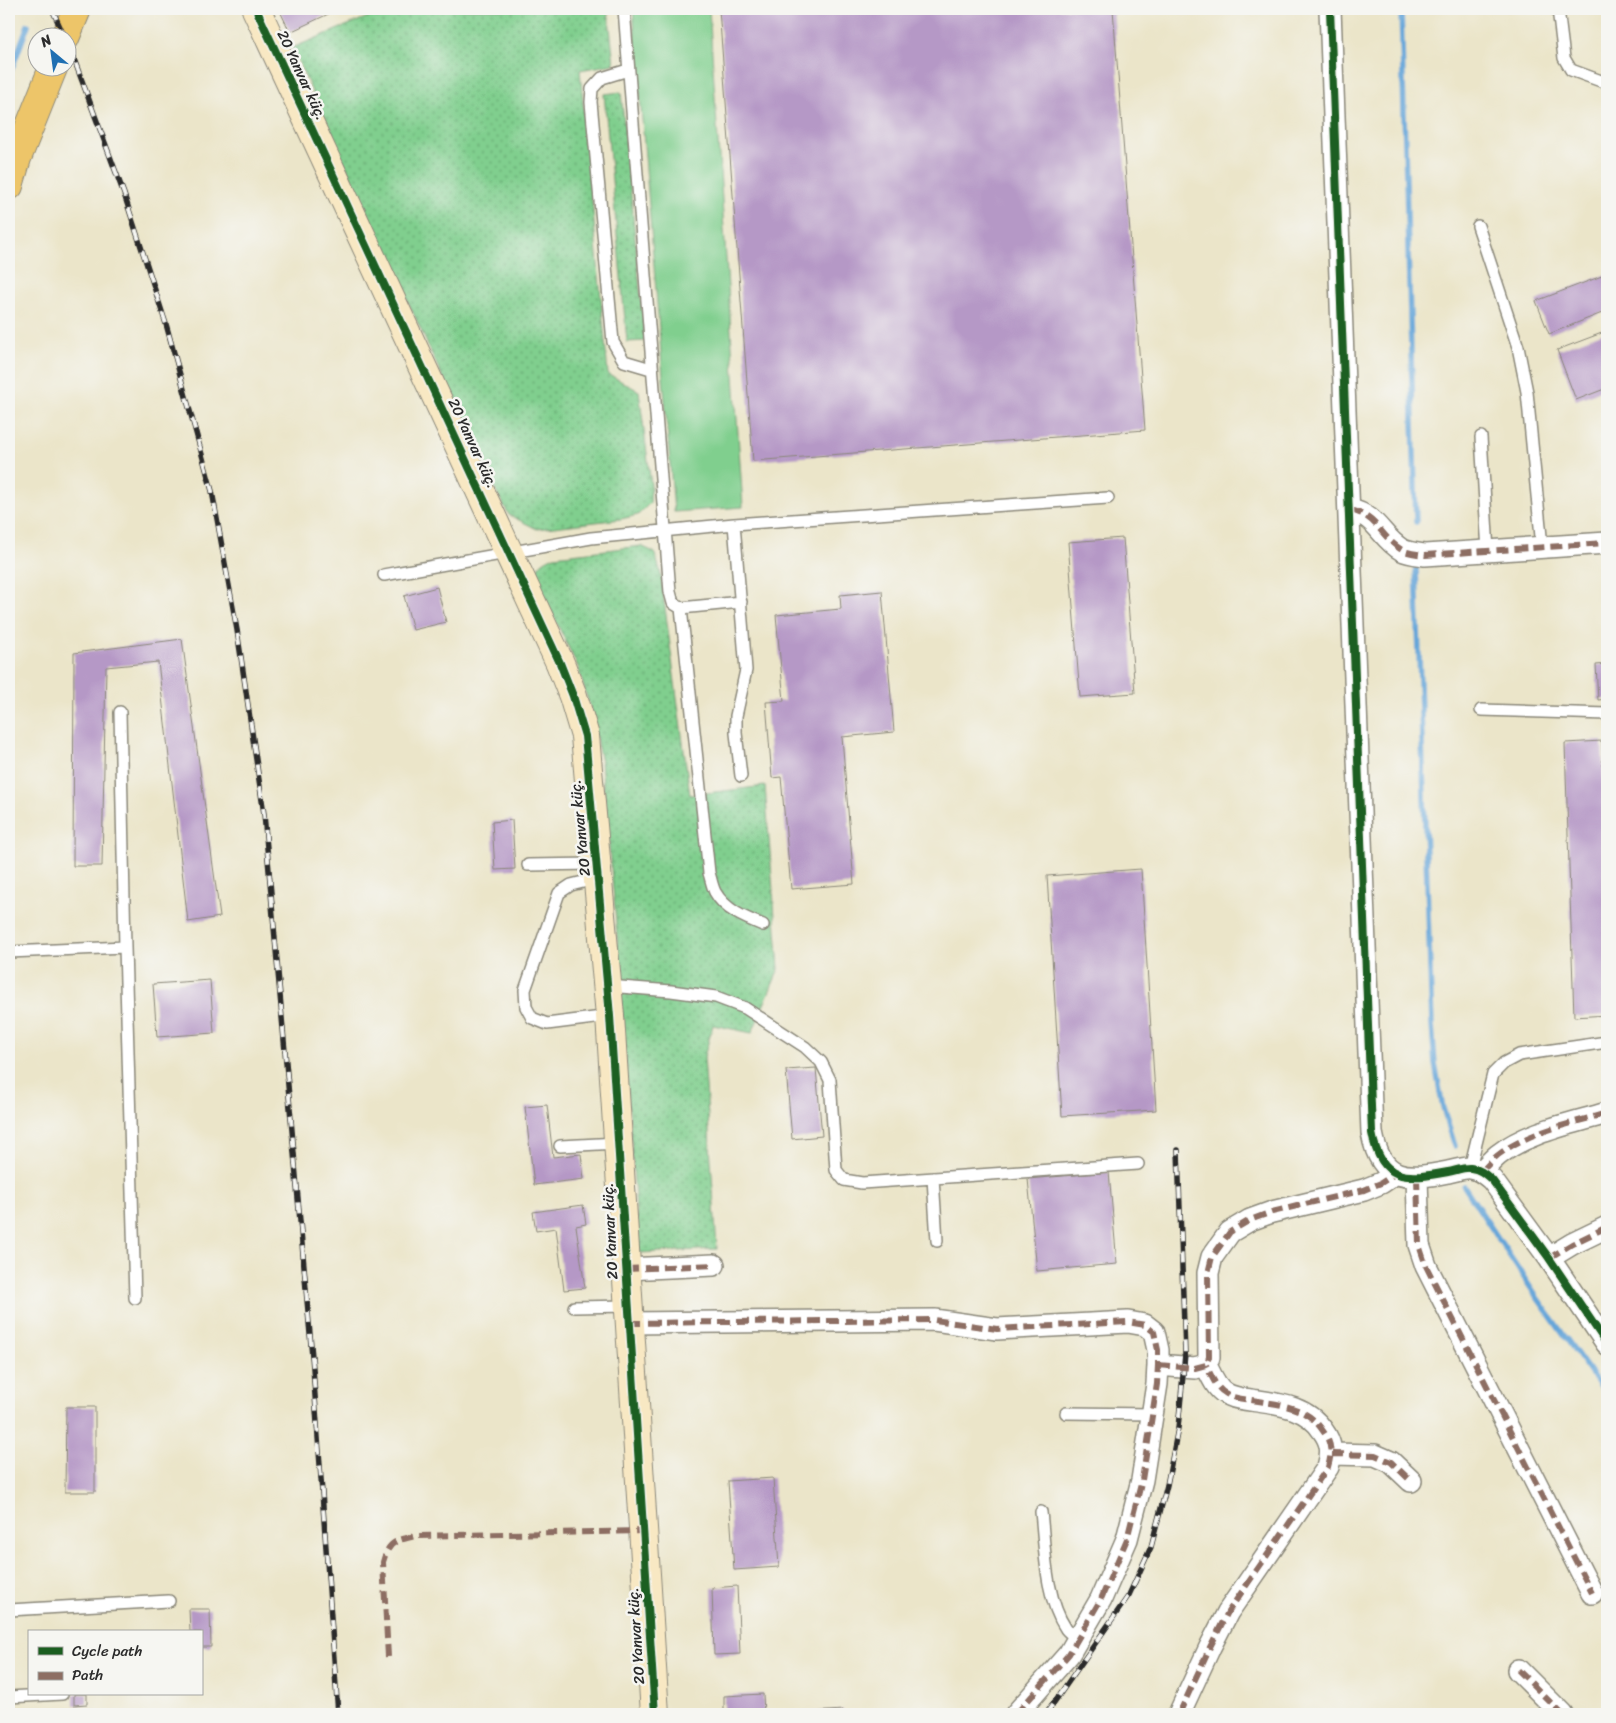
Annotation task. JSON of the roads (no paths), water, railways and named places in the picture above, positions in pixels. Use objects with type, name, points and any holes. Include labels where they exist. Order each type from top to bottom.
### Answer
[{"type":"main road","points":[[69,28],[77,9]]},
{"type":"main road","points":[[9,186],[49,78]]},
{"type":"street","name":"20 Yanvar küç.","points":[[256,9],[560,663],[573,696],[584,736],[608,986],[655,1714]]},
{"type":"street","points":[[1330,9],[1372,1134],[1375,1151],[1382,1163],[1396,1173],[1407,1177],[1476,1169],[1519,1142],[1549,1130],[1607,1113]]},
{"type":"street","points":[[1350,510],[1370,518],[1402,551],[1425,555],[1607,543]]},
{"type":"street","points":[[1476,1169],[1492,1180],[1549,1258],[1607,1344]]},
{"type":"street","points":[[1179,1714],[1228,1612],[1328,1467],[1332,1454],[1329,1439],[1318,1423],[1305,1413],[1288,1406],[1226,1394],[1218,1388],[1206,1365],[1209,1357],[1208,1273],[1212,1257],[1230,1232],[1250,1220],[1272,1212],[1364,1190],[1381,1183],[1396,1173]]},
{"type":"street","points":[[1417,1177],[1419,1246],[1426,1266],[1592,1593]]},
{"type":"street","points":[[1549,1258],[1572,1244],[1607,1227]]},
{"type":"street","points":[[626,1269],[714,1265]]},
{"type":"street","points":[[628,1315],[934,1320],[997,1329],[1128,1322],[1145,1325],[1154,1332],[1158,1350],[1157,1384],[1142,1480],[1128,1539],[1101,1599],[1069,1654],[1016,1714]]},
{"type":"street","points":[[1158,1365],[1195,1368],[1206,1365]]},
{"type":"street","points":[[1332,1454],[1375,1455],[1391,1462],[1411,1480]]},
{"type":"street","points":[[1518,1670],[1562,1714]]},
{"type":"lane","points":[[624,9],[670,592],[673,603],[681,608],[741,602]]},
{"type":"lane","points":[[1558,9],[1564,58],[1571,70],[1601,81]]},
{"type":"lane","points":[[628,70],[602,78],[592,88],[591,102],[613,342],[624,361],[651,369]]},
{"type":"lane","points":[[1478,226],[1518,347],[1522,365],[1527,392],[1542,547]]},
{"type":"lane","points":[[1481,437],[1488,551]]},
{"type":"lane","points":[[384,575],[592,538],[664,530],[1108,498]]},
{"type":"lane","points":[[734,524],[746,670],[736,716],[741,776]]},
{"type":"lane","points":[[681,608],[709,872],[716,892],[729,908],[743,918],[763,925]]},
{"type":"lane","points":[[1482,710],[1607,714]]},
{"type":"lane","points":[[120,712],[135,1298]]},
{"type":"lane","points":[[528,865],[598,871]]},
{"type":"lane","points":[[598,871],[559,893],[525,990],[526,1007],[532,1018],[547,1024],[610,1016]]},
{"type":"lane","points":[[9,952],[125,947]]},
{"type":"lane","points":[[608,986],[716,997],[745,1008],[805,1047],[821,1062],[830,1080],[836,1170],[844,1180],[862,1182],[1138,1164]]},
{"type":"lane","points":[[1476,1169],[1493,1074],[1504,1063],[1519,1055],[1607,1042]]},
{"type":"lane","points":[[560,1146],[618,1143]]},
{"type":"lane","points":[[933,1178],[937,1241]]},
{"type":"lane","points":[[574,1307],[628,1315]]},
{"type":"lane","points":[[1066,1413],[1152,1414]]},
{"type":"lane","points":[[1041,1512],[1051,1593],[1067,1630],[1078,1638]]},
{"type":"lane","points":[[9,1610],[169,1601]]},
{"type":"lane","points":[[9,1697],[28,1696]]},
{"type":"waterway","points":[[1401,9],[1416,522]]},
{"type":"waterway","points":[[9,76],[28,25]]},
{"type":"waterway","points":[[1416,568],[1432,1025],[1435,1064],[1443,1108],[1455,1146]]},
{"type":"waterway","points":[[1464,1186],[1536,1296],[1607,1396]]},
{"type":"railway","points":[[52,9],[61,28]]},
{"type":"railway","points":[[78,70],[124,194],[166,324],[212,491],[237,630],[264,814],[313,1368],[338,1714]]},
{"type":"railway","points":[[1046,1714],[1129,1595],[1151,1547],[1167,1485],[1178,1428],[1185,1354],[1178,1150]]}]
